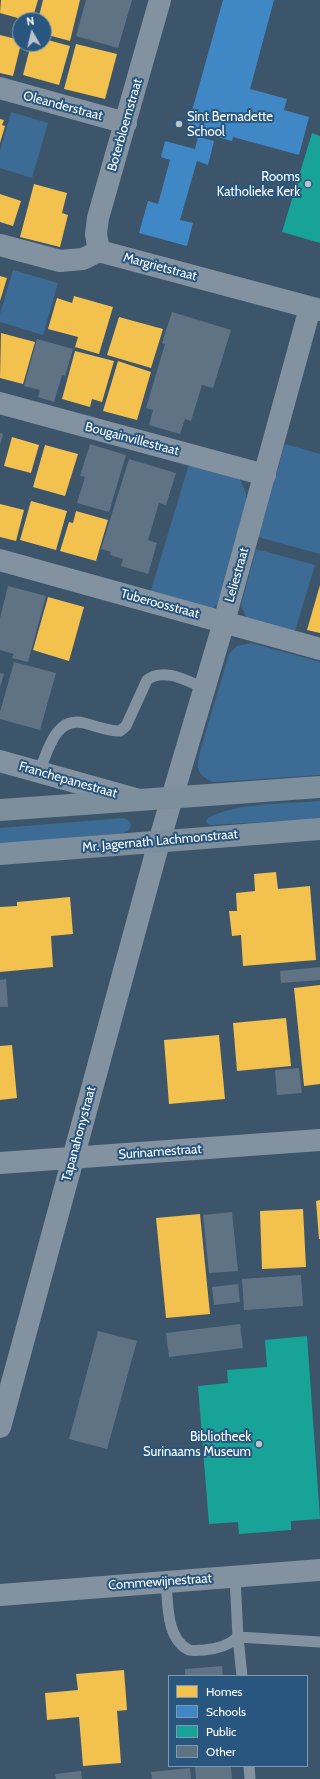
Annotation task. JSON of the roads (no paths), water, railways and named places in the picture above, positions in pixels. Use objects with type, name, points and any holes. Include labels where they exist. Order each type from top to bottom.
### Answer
[{"type":"main road","points":[[0,810],[136,799],[172,798],[320,787]]},
{"type":"main road","name":"Mr. Jagernath Lachmonstraat","points":[[0,854],[320,828]]},
{"type":"street","name":"Boterbloemstraat","points":[[99,251],[96,234],[98,218],[160,0]]},
{"type":"street","name":"Oleanderstraat","points":[[0,88],[126,123]]},
{"type":"street","points":[[0,245],[60,261],[83,259],[99,251]]},
{"type":"street","name":"Margrietstraat","points":[[99,251],[315,309]]},
{"type":"street","name":"Leliestraat","points":[[159,842],[224,622],[265,475],[315,309]]},
{"type":"street","name":"Bougainvillestraat","points":[[0,403],[265,475]]},
{"type":"street","name":"Tuberoosstraat","points":[[0,560],[320,650]]},
{"type":"street","name":"Franchepanestraat","points":[[0,761],[136,799]]},
{"type":"street","name":"Tapanahonystraat","points":[[0,1427],[159,842]]},
{"type":"street","name":"Surinamestraat","points":[[0,1163],[320,1140]]},
{"type":"street","name":"Commewijnestraat","points":[[0,1595],[320,1570]]},
{"type":"lane","points":[[40,772],[56,732],[66,723],[75,721],[120,732],[126,726],[147,680],[153,675],[171,675],[204,688]]},
{"type":"lane","points":[[235,1577],[238,1637],[242,1675]]},
{"type":"lane","points":[[166,1582],[170,1621],[176,1641],[190,1650],[216,1650],[231,1643],[238,1637],[320,1642]]},
{"type":"lane","points":[[249,1767],[250,1779]]},
{"type":"place","name":"Sint Bernadette School","points":[[179,124]]},
{"type":"place","name":"Rooms Katholieke Kerk","points":[[308,184]]},
{"type":"place","name":"Bibliotheek Surinaams Museum","points":[[259,1444]]}]
